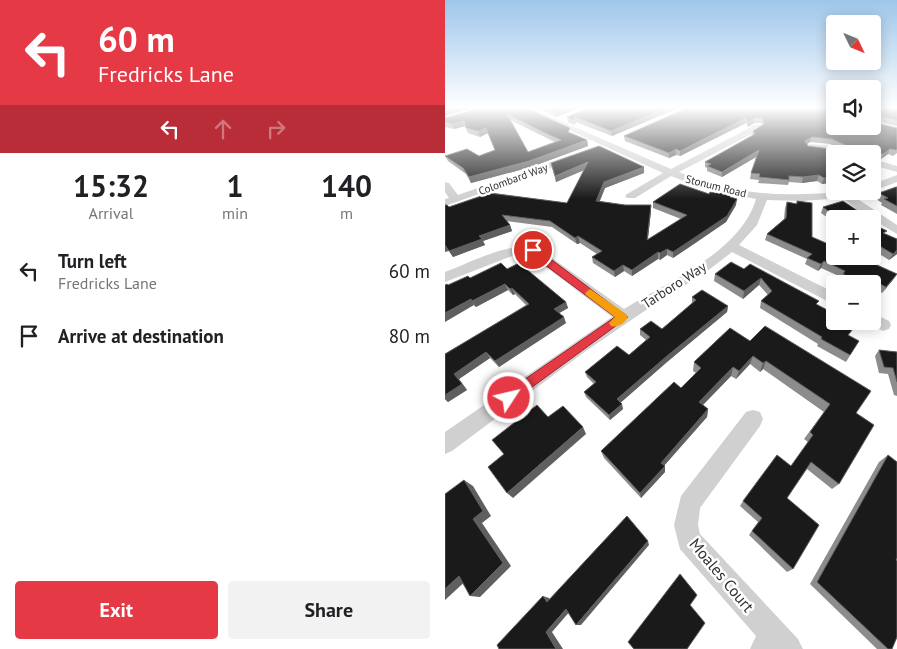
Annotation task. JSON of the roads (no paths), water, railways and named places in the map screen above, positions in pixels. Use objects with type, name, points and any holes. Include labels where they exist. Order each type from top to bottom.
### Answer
[{"type":"street","name":"Stonum Road","points":[[593,138],[670,173],[706,186],[762,196],[803,198],[826,196]]},
{"type":"street","name":"Colombard Way","points":[[445,203],[585,153],[620,138]]},
{"type":"street","points":[[631,196],[736,138]]},
{"type":"street","points":[[810,147],[826,149]]},
{"type":"street","points":[[881,164],[897,169]]},
{"type":"street","points":[[881,185],[897,178]]},
{"type":"street","points":[[445,185],[456,200]]},
{"type":"street","name":"Tarboro Way","points":[[445,444],[623,317],[684,281],[730,246],[745,232],[754,220],[762,196]]},
{"type":"street","points":[[852,200],[897,230]]},
{"type":"street","points":[[730,246],[826,295]]},
{"type":"street","points":[[445,277],[509,252],[525,249],[533,250],[623,317]]},
{"type":"street","name":"Moales Court","points":[[753,419],[689,504],[686,525],[689,540],[776,644]]}]
